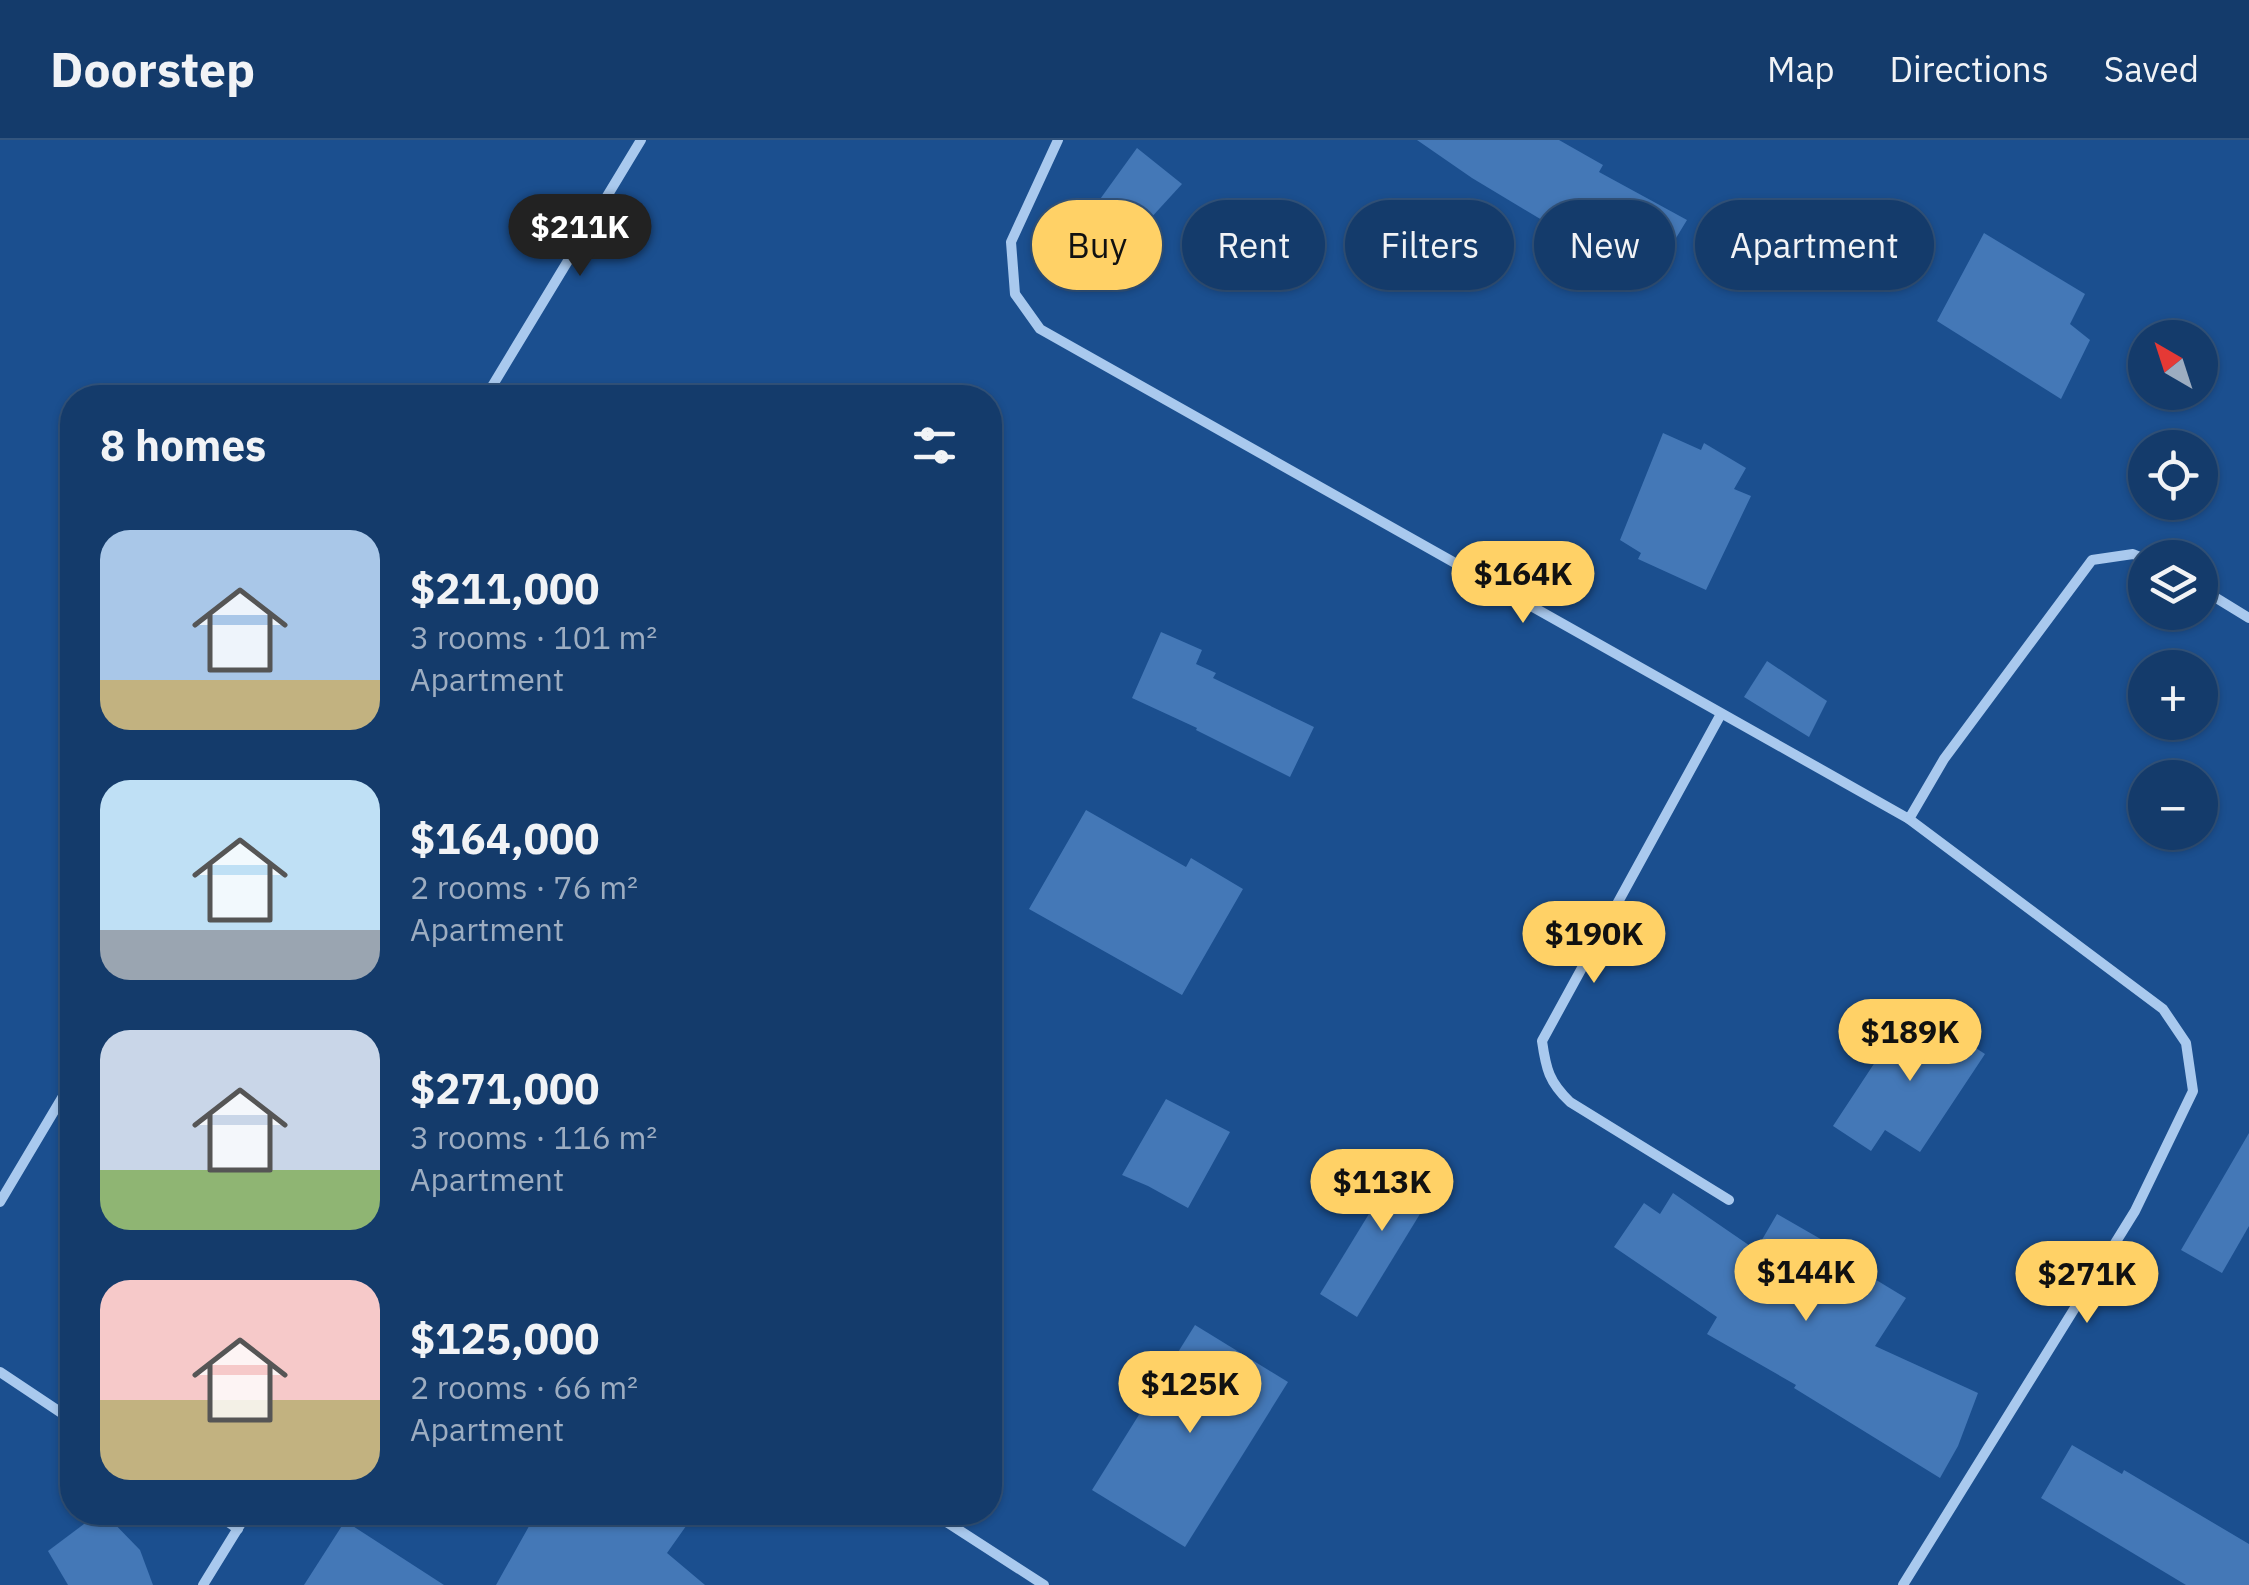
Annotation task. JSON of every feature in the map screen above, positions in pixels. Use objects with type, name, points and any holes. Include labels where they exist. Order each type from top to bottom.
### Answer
[{"type":"street","points":[[494,385],[641,140]]},
{"type":"street","points":[[1058,140],[1010,242],[1015,294],[1040,328],[1908,820],[2163,1009],[2186,1044],[2193,1090],[2134,1211],[1903,1585]]},
{"type":"street","points":[[1908,820],[1944,760],[2092,560],[2128,555]]},
{"type":"street","points":[[2218,599],[2249,618]]},
{"type":"street","points":[[1721,714],[1542,1041],[1553,1086],[1570,1102],[1729,1200]]},
{"type":"street","points":[[0,1202],[60,1102]]},
{"type":"street","points":[[0,1372],[60,1412]]},
{"type":"street","points":[[234,1525],[238,1528]]},
{"type":"street","points":[[203,1585],[240,1525]]},
{"type":"street","points":[[951,1525],[1044,1585]]},
{"type":"building","points":[[1417,140],[1559,140],[1603,165],[1599,172],[1650,200],[1534,200],[1534,215]]},
{"type":"building","points":[[1137,148],[1182,184],[1162,206],[1162,200],[1099,200]]},
{"type":"building","points":[[1675,213],[1687,220],[1675,240]]},
{"type":"building","points":[[1984,233],[2085,294],[2070,324],[2090,340],[2061,399],[1937,321]]},
{"type":"building","points":[[1663,433],[1701,450],[1704,443],[1746,468],[1734,489],[1751,496],[1706,590],[1638,559],[1641,553],[1620,540]]},
{"type":"building","points":[[1161,632],[1202,650],[1196,664],[1216,673],[1213,678],[1314,727],[1290,777],[1132,698]]},
{"type":"building","points":[[1767,661],[1827,701],[1809,737],[1744,697]]},
{"type":"building","points":[[1086,810],[1186,867],[1191,858],[1243,889],[1182,995],[1029,909]]},
{"type":"building","points":[[1912,1006],[1985,1054],[1920,1152],[1885,1130],[1871,1151],[1833,1126]]},
{"type":"building","points":[[1166,1099],[1230,1132],[1188,1208],[1122,1175]]},
{"type":"building","points":[[2249,1133],[2249,1226],[2222,1273],[2181,1250]]},
{"type":"building","points":[[1408,1150],[1445,1173],[1357,1317],[1320,1294]]},
{"type":"building","points":[[1673,1193],[1756,1250],[1777,1214],[1838,1249],[1835,1255],[1906,1298],[1875,1346],[1978,1393],[1958,1446],[1940,1478],[1794,1388],[1796,1385],[1707,1334],[1717,1317],[1614,1247],[1644,1203],[1660,1214]]},
{"type":"building","points":[[1195,1325],[1288,1382],[1185,1547],[1092,1490]]},
{"type":"building","points":[[2072,1445],[2122,1474],[2124,1470],[2249,1544],[2249,1585],[2186,1585],[2041,1498]]},
{"type":"building","points":[[83,1525],[116,1525],[140,1550],[153,1585],[68,1585],[48,1551]]},
{"type":"building","points":[[342,1525],[351,1525],[444,1585],[304,1585]]},
{"type":"building","points":[[530,1525],[687,1525],[667,1553],[705,1585],[496,1585]]}]
